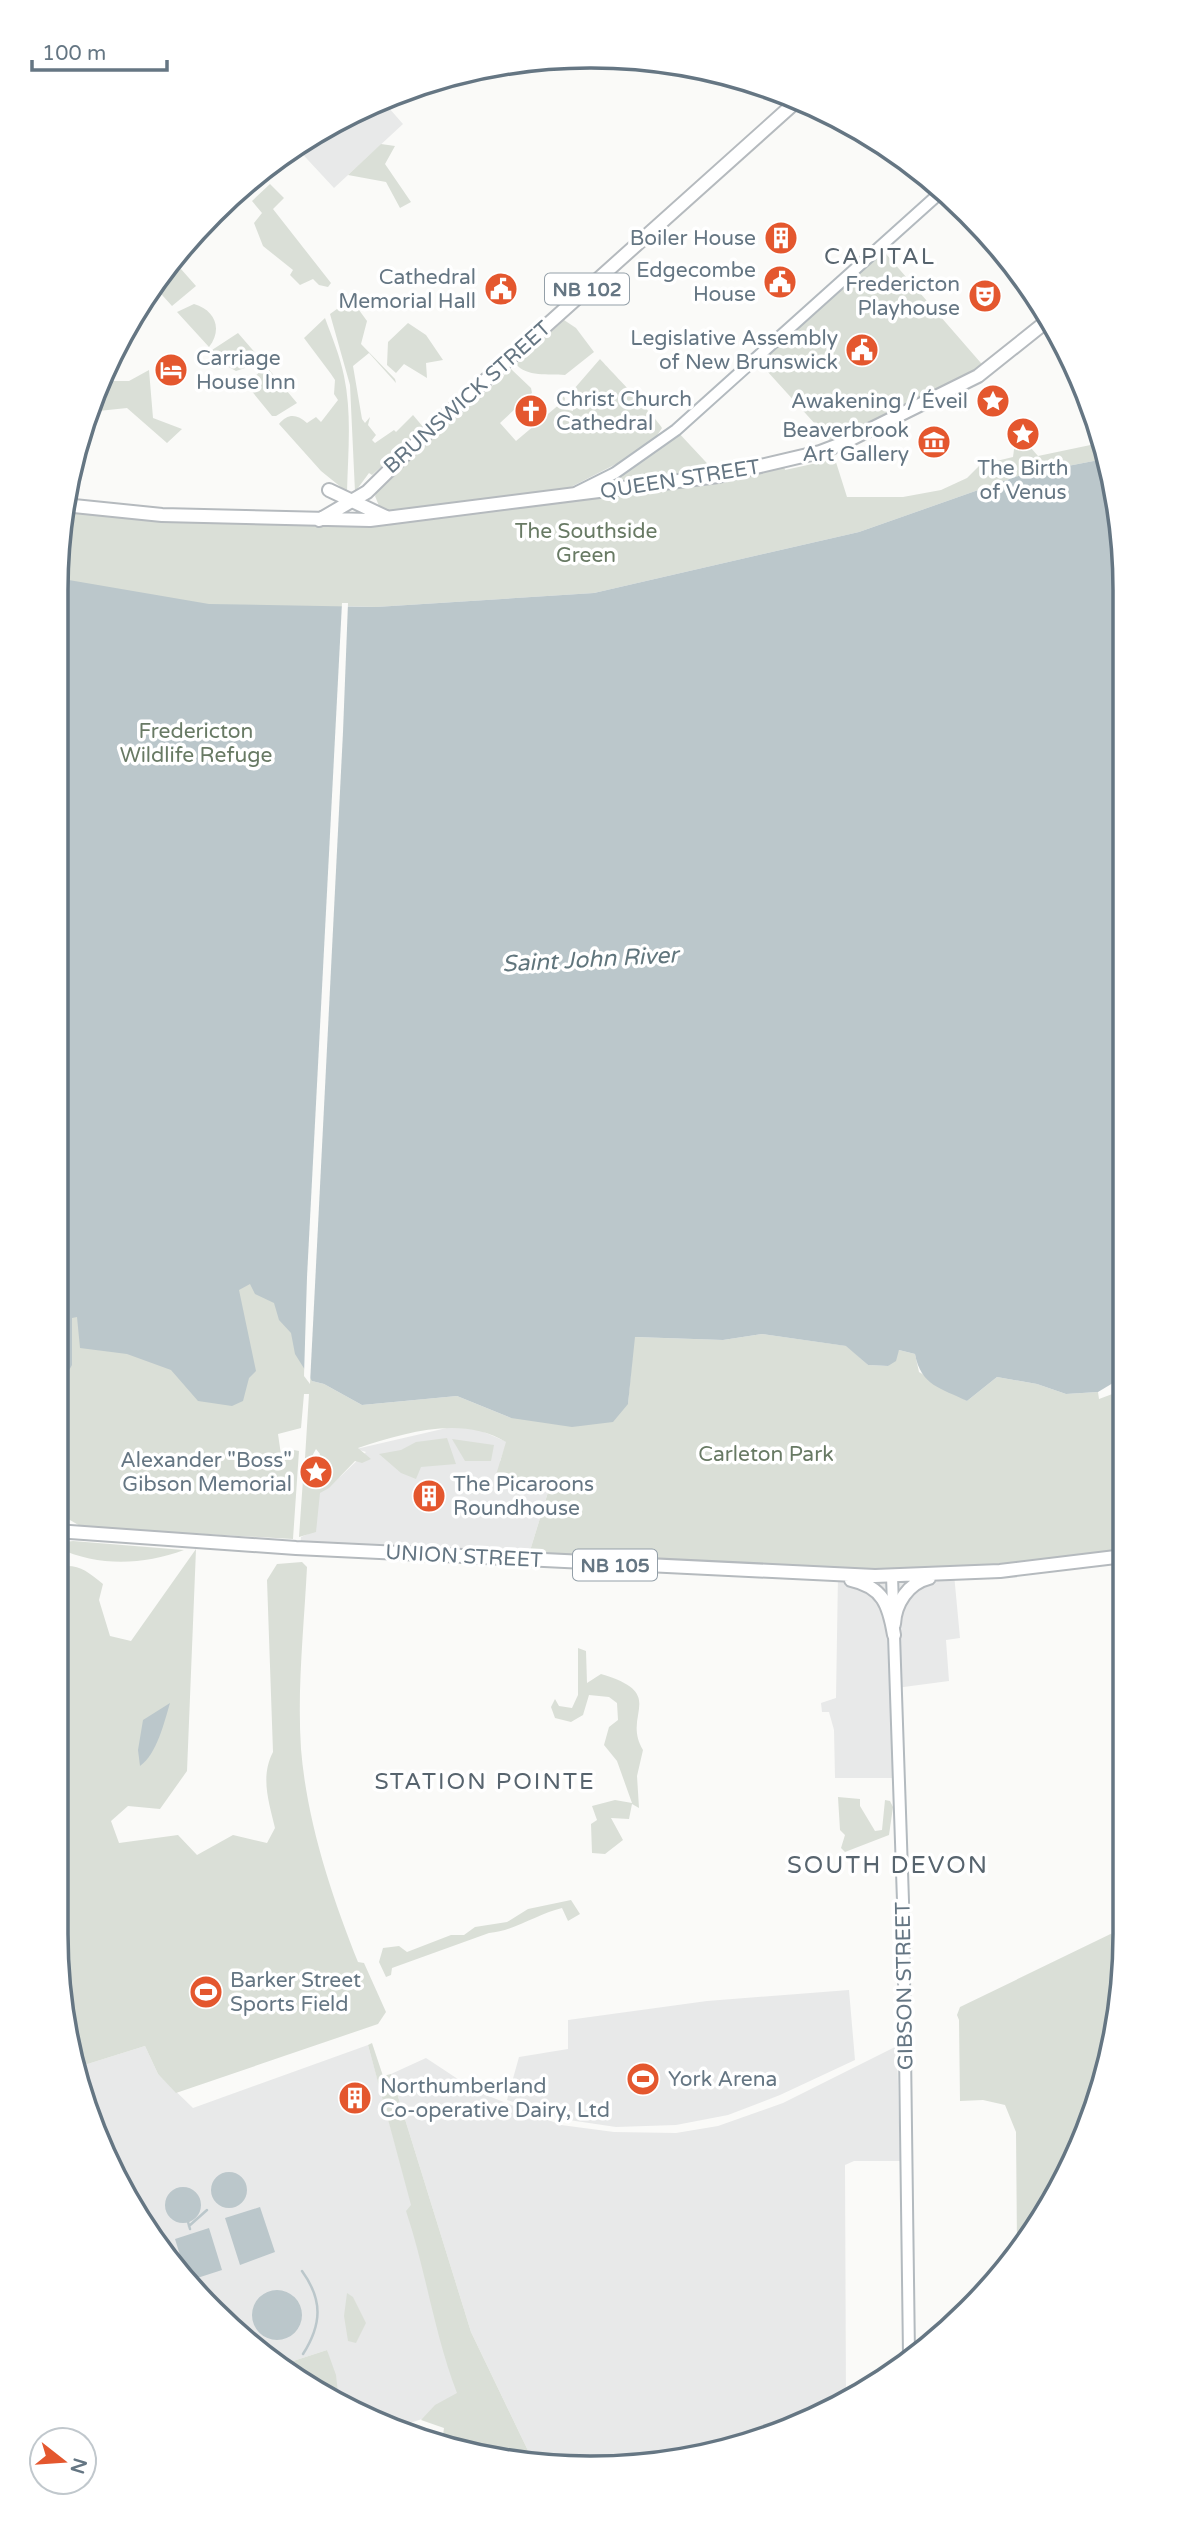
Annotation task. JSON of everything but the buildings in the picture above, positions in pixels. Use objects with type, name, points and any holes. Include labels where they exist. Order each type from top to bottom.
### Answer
[{"type":"main road","name":"BRUNSWICK STREET","points":[[318,520],[334,503],[348,501],[367,492],[420,438],[789,108]]},
{"type":"main road","points":[[569,496],[615,473],[676,430],[935,198]]},
{"type":"main road","name":"QUEEN STREET","points":[[75,506],[162,515],[351,520],[390,518],[718,475],[820,453],[987,370],[1041,326]]},
{"type":"main road","points":[[351,520],[334,503],[329,490],[390,518]]},
{"type":"main road","name":"UNION STREET","points":[[68,1532],[470,1558],[892,1576],[938,1576],[1113,1557]]},
{"type":"main road","points":[[838,1574],[879,1592],[887,1605],[894,1635]]},
{"type":"main road","name":"GIBSON STREET","points":[[892,1576],[903,1901],[909,2347]]},
{"type":"main road","points":[[894,1635],[896,1611],[905,1594],[923,1580],[938,1576]]},
{"type":"shaded area","points":[[390,109],[403,124],[334,188],[303,154],[329,138]]},
{"type":"shaded area","points":[[451,1427],[477,1429],[507,1442],[500,1461],[549,1489],[529,1554],[300,1549],[301,1537],[308,1534],[315,1493],[341,1476],[366,1452],[356,1449]]},
{"type":"shaded area","points":[[838,1574],[954,1574],[960,1638],[946,1640],[949,1681],[896,1688],[898,1778],[835,1778],[834,1730],[829,1712],[822,1712],[821,1703],[836,1698]]},
{"type":"shaded area","points":[[849,1990],[855,2060],[780,2095],[728,2115],[676,2125],[616,2127],[562,2119],[507,2100],[519,2057],[568,2049],[568,2020],[707,2001]]},
{"type":"shaded area","points":[[368,2045],[434,2286],[473,2402],[410,2423],[336,2390],[327,2350],[291,2362],[246,2326],[198,2278],[156,2224],[138,2195],[108,2133],[85,2065],[145,2046],[158,2074],[193,2108]]},
{"type":"shaded area","points":[[897,2046],[900,2161],[854,2161],[845,2165],[846,2389],[758,2428],[692,2446],[625,2455],[556,2455],[529,2452],[471,2332],[391,2074],[426,2058],[476,2091],[561,2125],[614,2132],[676,2133],[718,2126],[783,2103]]},
{"type":"green space","points":[[381,144],[395,146],[385,164],[411,202],[400,208],[386,182],[348,175]]},
{"type":"green space","points":[[270,184],[284,198],[273,209],[331,283],[328,287],[319,285],[313,279],[300,285],[290,275],[293,270],[263,246],[254,223],[262,213],[252,201]]},
{"type":"green space","points":[[880,247],[987,370],[836,447],[756,359]]},
{"type":"green space","points":[[180,268],[196,286],[172,306],[161,294]]},
{"type":"green space","points":[[355,296],[360,298],[359,310],[367,321],[361,344],[396,383],[369,353],[353,366],[362,419],[365,423],[370,417],[368,425],[376,435],[372,440],[375,443],[394,430],[396,432],[413,415],[424,428],[372,475],[369,473],[355,492],[350,385],[330,314]]},
{"type":"green space","points":[[194,304],[212,315],[215,321],[216,334],[209,347],[177,312]]},
{"type":"green space","points":[[325,318],[344,376],[348,405],[347,492],[321,471],[279,424],[293,416],[307,423],[316,417],[321,422],[338,400],[334,394],[335,380],[304,338]]},
{"type":"green space","points":[[564,320],[576,328],[594,352],[565,375],[532,373],[516,364]]},
{"type":"green space","points":[[408,323],[426,335],[443,360],[426,363],[427,378],[404,364],[396,373],[387,365],[388,342]]},
{"type":"green space","points":[[238,333],[258,356],[245,368],[236,371],[225,365],[212,350]]},
{"type":"green space","points":[[600,359],[662,428],[656,437],[618,463],[571,487],[546,493],[402,511],[387,510],[379,506],[375,496],[380,485],[511,369],[531,388],[532,393],[500,423],[516,441],[561,403],[557,397],[558,392],[565,398],[564,409],[573,411],[574,389]]},
{"type":"green space","points":[[266,366],[297,403],[276,416],[272,416],[250,389],[252,379]]},
{"type":"green space","points":[[149,370],[153,418],[182,429],[167,443],[127,408],[101,411],[113,381],[129,381]]},
{"type":"green space","points":[[676,430],[718,475],[783,461],[785,470],[835,459],[847,497],[903,497],[941,490],[967,478],[980,465],[1013,457],[1015,442],[1031,448],[1038,456],[1092,445],[1096,460],[1021,475],[859,532],[594,593],[376,607],[342,606],[310,1263],[312,1381],[324,1384],[362,1405],[457,1396],[511,1418],[628,1404],[634,1337],[723,1340],[762,1334],[847,1346],[868,1365],[888,1366],[899,1350],[915,1354],[919,1372],[967,1401],[997,1377],[1037,1384],[1066,1394],[1098,1392],[1099,1399],[1113,1394],[1113,1557],[938,1576],[529,1554],[549,1489],[496,1475],[506,1442],[470,1429],[452,1428],[414,1432],[358,1448],[371,1459],[362,1463],[355,1461],[329,1488],[320,1493],[316,1532],[299,1537],[303,1479],[312,1480],[321,1475],[323,1462],[317,1461],[320,1454],[316,1449],[311,1458],[305,1458],[309,1394],[304,1394],[301,1428],[278,1434],[282,1462],[294,1450],[299,1451],[293,1539],[82,1527],[68,1519],[68,1375],[72,1352],[68,1352],[68,590],[75,506],[314,520],[569,496]]},
{"type":"green space","points":[[447,1438],[456,1464],[421,1467],[416,1479],[401,1473],[379,1454],[401,1450],[416,1442]]},
{"type":"green space","points":[[452,1439],[494,1445],[491,1461],[465,1461]]},
{"type":"green space","points":[[68,1542],[184,1550],[153,1559],[105,1561],[68,1552]]},
{"type":"green space","points":[[196,1549],[187,1771],[160,1809],[128,1806],[111,1821],[119,1843],[178,1835],[197,1855],[233,1835],[267,1843],[275,1828],[266,1780],[273,1752],[267,1580],[277,1564],[302,1562],[307,1567],[300,1681],[304,1776],[322,1857],[348,1936],[358,1962],[364,1963],[386,2012],[378,2024],[176,2093],[158,2074],[145,2046],[85,2065],[69,1968],[68,1566],[81,1569],[103,1584],[99,1600],[110,1636],[131,1641]]},
{"type":"green space","points":[[578,1648],[586,1651],[587,1683],[601,1674],[633,1689],[638,1697],[638,1737],[643,1750],[637,1776],[639,1808],[632,1804],[629,1819],[611,1818],[623,1840],[605,1854],[592,1853],[591,1824],[597,1820],[592,1806],[615,1800],[632,1803],[617,1761],[604,1745],[609,1727],[618,1720],[617,1703],[609,1697],[589,1695],[583,1715],[571,1722],[555,1718],[551,1707],[555,1699],[559,1706],[572,1708],[578,1695]]},
{"type":"green space","points":[[838,1797],[860,1799],[860,1806],[875,1831],[882,1830],[885,1800],[890,1801],[893,1807],[889,1835],[845,1852],[841,1848],[845,1835],[840,1830]]},
{"type":"green space","points":[[571,1900],[580,1914],[568,1921],[562,1908],[392,1968],[391,1975],[386,1977],[379,1962],[383,1948],[399,1946],[407,1952],[451,1935],[464,1935],[475,1927],[507,1922],[528,1909]]},
{"type":"green space","points":[[1113,1933],[1112,1968],[1103,2035],[1085,2101],[1059,2164],[1017,2235],[1016,2132],[1005,2105],[983,2100],[960,2101],[957,2015],[960,2007]]},
{"type":"green space","points":[[372,2043],[383,2076],[391,2074],[471,2332],[529,2452],[455,2438],[443,2434],[444,2428],[421,2420],[435,2405],[457,2393],[442,2348],[406,2211],[411,2205],[368,2045]]},
{"type":"green space","points":[[347,2293],[353,2297],[366,2323],[356,2343],[348,2341],[344,2316]]},
{"type":"green space","points":[[327,2350],[336,2375],[338,2391],[300,2368],[291,2362]]},
{"type":"water","name":"Saint John River","points":[[1096,460],[1112,556],[1113,1383],[1098,1392],[1066,1394],[1037,1384],[997,1377],[967,1401],[927,1380],[915,1354],[899,1350],[896,1361],[888,1366],[868,1365],[846,1346],[762,1334],[723,1340],[635,1337],[628,1404],[613,1422],[572,1427],[511,1418],[457,1396],[362,1405],[324,1384],[312,1381],[295,1354],[291,1333],[279,1320],[274,1303],[255,1294],[250,1284],[239,1290],[256,1371],[249,1378],[243,1401],[232,1406],[198,1401],[171,1370],[127,1354],[80,1348],[77,1317],[72,1318],[72,1365],[68,1372],[68,580],[209,604],[376,607],[594,593],[859,532],[1021,475]]},
{"type":"water","points":[[170,1703],[155,1746],[140,1766],[138,1750],[143,1720]]},
{"type":"water","points":[[229,2172],[242,2177],[247,2190],[242,2203],[229,2208],[216,2203],[211,2190],[216,2177]]},
{"type":"water","points":[[183,2187],[196,2192],[201,2205],[196,2218],[183,2223],[170,2218],[165,2205],[170,2192]]},
{"type":"water","points":[[260,2207],[275,2252],[240,2265],[225,2218]]},
{"type":"water","points":[[209,2228],[222,2270],[198,2278],[180,2256],[175,2239]]},
{"type":"water","points":[[277,2290],[295,2297],[302,2315],[295,2333],[277,2340],[259,2333],[252,2315],[259,2297]]},
{"type":"pier","points":[[342,603],[348,603],[343,732],[310,1384],[304,1376],[307,1277]]},
{"type":"waterway","points":[[189,2226],[207,2210]]},
{"type":"waterway","points":[[188,2222],[190,2229]]},
{"type":"waterway","points":[[302,2271],[314,2292],[318,2312],[314,2332],[303,2354]]},
{"type":"place","name":"Boiler House","points":[[781,238]]},
{"type":"place","name":"Edgecombe House","points":[[780,282]]},
{"type":"place","name":"Cathedral Memorial Hall","points":[[501,289]]},
{"type":"place","name":"Fredericton Playhouse","points":[[985,296]]},
{"type":"place","name":"Legislative Assembly of New Brunswick","points":[[862,350]]},
{"type":"place","name":"Carriage House Inn","points":[[171,370]]},
{"type":"place","name":"Awakening / Éveil","points":[[993,401]]},
{"type":"place","name":"Christ Church Cathedral","points":[[531,411]]},
{"type":"place","name":"The Birth of Venus","points":[[1023,434]]},
{"type":"place","name":"Beaverbrook Art Gallery","points":[[934,442]]},
{"type":"place","name":"Alexander \"Boss\" Gibson Memorial","points":[[316,1472]]},
{"type":"place","name":"The Picaroons Roundhouse","points":[[429,1496]]},
{"type":"place","name":"Barker Street Sports Field","points":[[206,1992]]},
{"type":"place","name":"York Arena","points":[[643,2079]]},
{"type":"place","name":"Northumberland Co-operative Dairy, Ltd","points":[[355,2098]]},
{"type":"district","name":"CAPITAL","points":[[880,256]]},
{"type":"district","name":"STATION POINTE","points":[[485,1781]]},
{"type":"district","name":"SOUTH DEVON","points":[[888,1865]]},
{"type":"park label","name":"The Southside Green","points":[[586,543]]},
{"type":"park label","name":"Fredericton Wildlife Refuge","points":[[196,743]]},
{"type":"park label","name":"Carleton Park","points":[[766,1454]]}]
